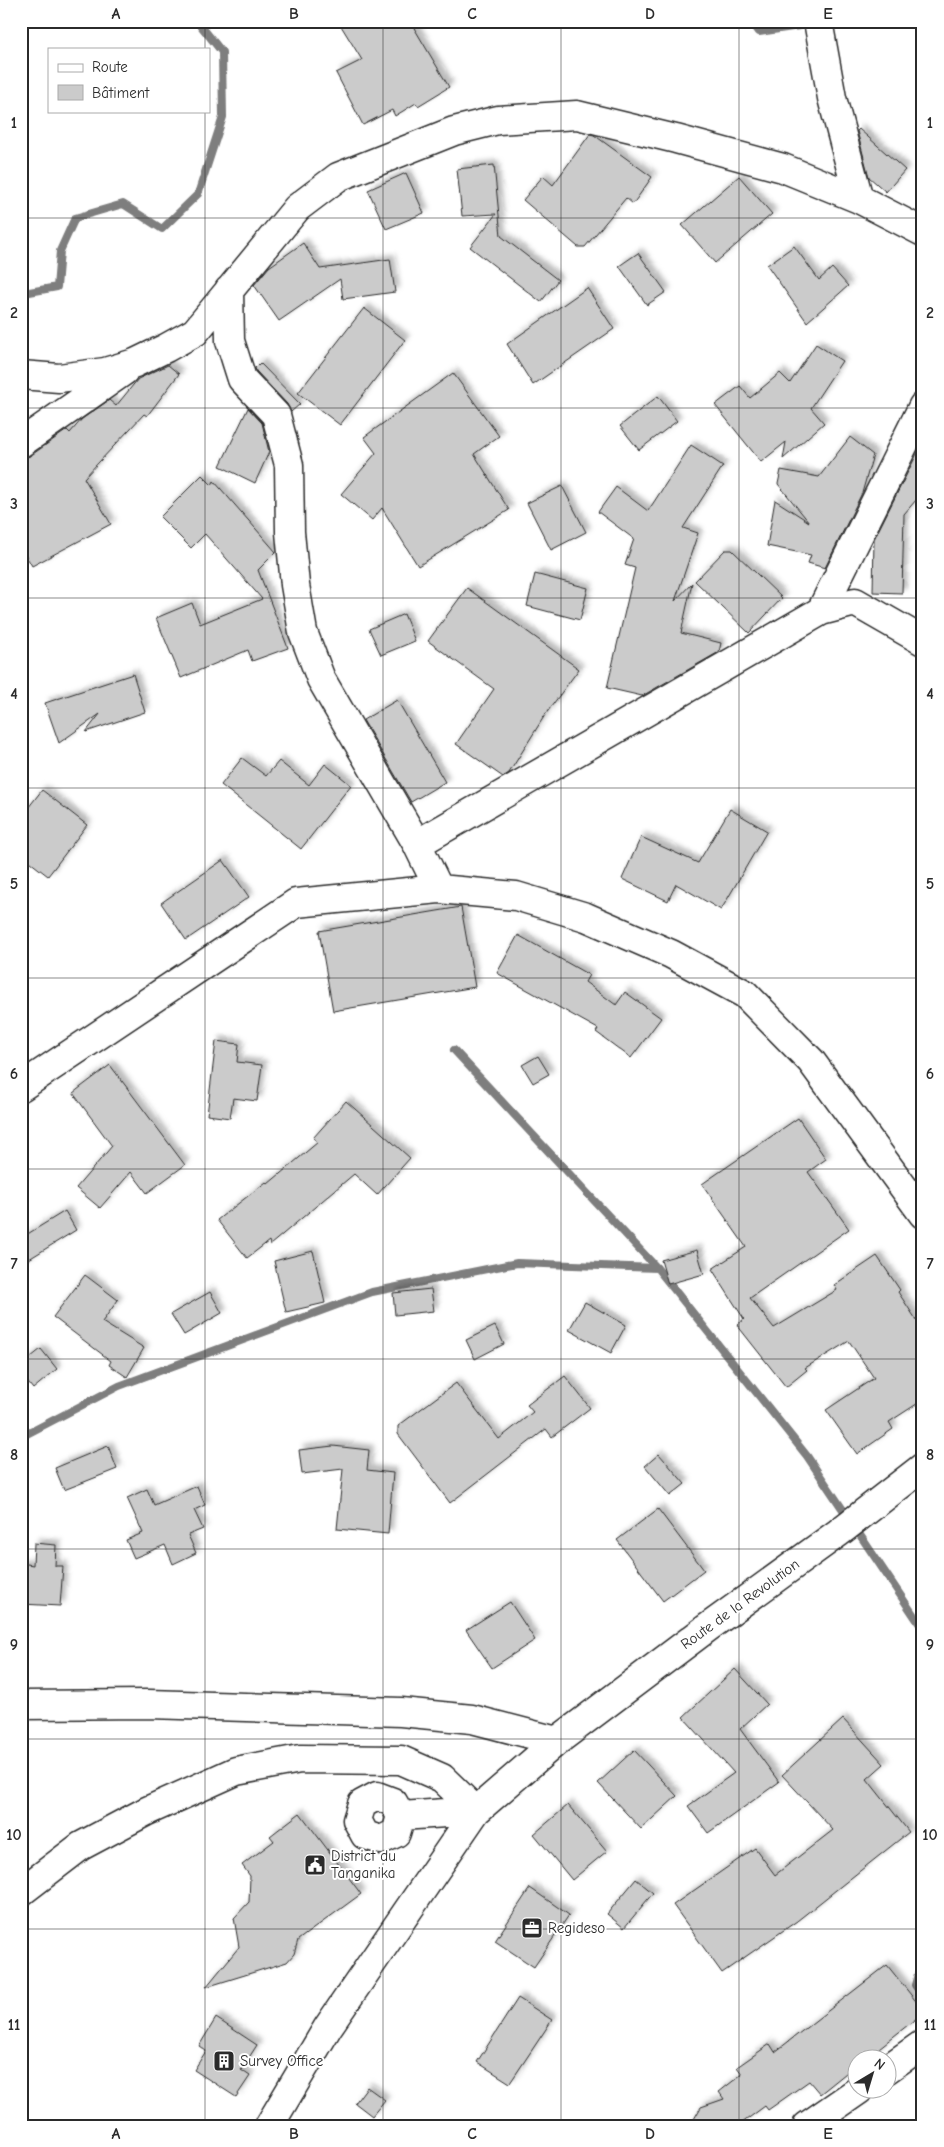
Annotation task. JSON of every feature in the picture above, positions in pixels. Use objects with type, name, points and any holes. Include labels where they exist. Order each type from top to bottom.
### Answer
[{"type":"street","points":[[819,30],[832,98],[859,199]]},
{"type":"street","points":[[21,443],[135,364],[195,332],[297,208],[338,177],[454,131],[498,120],[578,115],[676,139],[783,168],[859,199],[923,232]]},
{"type":"street","points":[[229,290],[230,341],[242,379],[276,415],[289,465],[290,532],[295,585],[303,632],[321,680],[417,844],[439,889]]},
{"type":"street","points":[[21,375],[59,378],[105,372],[135,364]]},
{"type":"street","points":[[822,611],[923,406]]},
{"type":"street","points":[[417,844],[822,611],[855,602],[923,641]]},
{"type":"street","points":[[21,1087],[296,903],[439,889],[516,896],[586,916],[671,954],[745,994],[811,1061],[923,1214]]},
{"type":"street","name":"Route de la Revolution","points":[[269,2126],[328,2027],[476,1811],[557,1741],[707,1628],[838,1533],[923,1466]]},
{"type":"street","points":[[21,1705],[150,1704],[401,1712],[472,1719],[557,1741]]},
{"type":"street","points":[[21,1892],[81,1846],[147,1811],[236,1772],[300,1759],[401,1760],[442,1778],[476,1811]]},
{"type":"street","points":[[401,1816],[476,1811]]},
{"type":"street","points":[[896,2063],[923,2044]]},
{"type":"street","points":[[815,2124],[846,2100]]},
{"type":"building","points":[[338,21],[410,21],[449,87],[418,106],[416,103],[395,116],[392,110],[363,125],[336,73],[362,60]]},
{"type":"building","points":[[859,129],[905,170],[886,192],[869,177],[857,131]]},
{"type":"building","points":[[590,134],[652,177],[633,204],[626,198],[585,247],[578,247],[523,200],[543,176],[553,185]]},
{"type":"building","points":[[494,165],[501,236],[558,280],[541,302],[470,247],[496,214],[462,216],[457,169]]},
{"type":"building","points":[[406,173],[424,213],[386,229],[368,190]]},
{"type":"building","points":[[739,176],[772,214],[715,263],[682,225]]},
{"type":"building","points":[[303,243],[320,269],[390,259],[395,292],[343,299],[340,279],[279,321],[254,285],[269,267]]},
{"type":"building","points":[[794,246],[819,280],[832,268],[848,286],[807,322],[767,265]]},
{"type":"building","points":[[638,253],[666,292],[647,305],[619,266]]},
{"type":"building","points":[[587,288],[614,329],[533,385],[507,344]]},
{"type":"building","points":[[364,308],[405,340],[340,425],[298,393]]},
{"type":"building","points":[[816,344],[842,361],[811,408],[824,423],[783,459],[786,442],[761,462],[715,405],[740,386],[750,398],[780,373],[790,383]]},
{"type":"building","points":[[260,363],[300,404],[291,412],[287,404],[256,371],[255,368]]},
{"type":"building","points":[[168,365],[179,374],[147,416],[144,414],[84,478],[111,524],[32,566],[21,547],[21,459],[30,456],[67,430],[70,433],[82,419],[109,400],[116,406],[138,379]]},
{"type":"building","points":[[453,373],[499,436],[474,454],[509,510],[418,566],[382,508],[372,520],[341,494],[376,453],[364,437]]},
{"type":"building","points":[[658,396],[677,421],[639,450],[620,426]]},
{"type":"building","points":[[248,408],[262,423],[269,452],[255,483],[220,466]]},
{"type":"building","points":[[850,437],[873,455],[862,493],[825,568],[808,563],[811,555],[767,546],[775,500],[809,522],[778,484],[781,470],[819,477]]},
{"type":"building","points":[[923,442],[923,492],[904,514],[902,593],[873,592],[874,539]]},
{"type":"building","points":[[691,445],[723,466],[683,528],[698,533],[675,601],[692,583],[681,633],[721,643],[719,652],[642,696],[607,688],[635,568],[625,565],[634,539],[598,512],[616,487],[648,511]]},
{"type":"building","points":[[202,475],[212,485],[214,481],[276,552],[258,570],[288,648],[252,661],[248,650],[181,678],[156,618],[192,603],[200,624],[262,599],[205,534],[191,548],[160,517]]},
{"type":"building","points":[[562,486],[586,532],[551,550],[527,503]]},
{"type":"building","points":[[725,550],[732,550],[782,598],[749,633],[695,581]]},
{"type":"building","points":[[535,574],[588,588],[580,620],[527,606]]},
{"type":"building","points":[[467,588],[579,669],[545,715],[509,773],[503,777],[456,744],[494,689],[428,641]]},
{"type":"building","points":[[404,614],[415,641],[381,655],[369,629]]},
{"type":"building","points":[[133,674],[145,712],[86,732],[100,714],[59,743],[45,703]]},
{"type":"building","points":[[397,700],[445,782],[411,802],[363,720]]},
{"type":"building","points":[[242,758],[266,776],[279,761],[309,785],[325,764],[351,785],[301,849],[221,785]]},
{"type":"building","points":[[42,790],[87,825],[48,876],[21,855],[21,817]]},
{"type":"building","points":[[730,809],[767,831],[721,910],[676,884],[668,901],[622,879],[641,837],[698,863]]},
{"type":"building","points":[[223,860],[249,897],[186,940],[161,903]]},
{"type":"building","points":[[461,907],[475,987],[333,1011],[319,931]]},
{"type":"building","points":[[518,935],[589,975],[585,982],[616,1005],[625,992],[661,1018],[631,1058],[596,1032],[598,1029],[497,973]]},
{"type":"building","points":[[216,1041],[239,1044],[237,1062],[262,1065],[257,1101],[233,1098],[230,1118],[207,1115]]},
{"type":"building","points":[[538,1056],[549,1074],[533,1083],[522,1065]]},
{"type":"building","points":[[110,1065],[185,1165],[147,1193],[131,1172],[100,1208],[76,1188],[112,1146],[73,1093]]},
{"type":"building","points":[[346,1101],[410,1158],[377,1195],[354,1174],[270,1245],[269,1241],[247,1258],[217,1220],[266,1182],[268,1184],[318,1142],[313,1138]]},
{"type":"building","points":[[798,1118],[826,1159],[808,1172],[849,1229],[750,1298],[774,1328],[837,1290],[834,1285],[877,1256],[900,1290],[898,1292],[923,1330],[923,1400],[889,1422],[893,1429],[857,1454],[826,1410],[874,1378],[849,1341],[805,1368],[807,1370],[786,1387],[737,1325],[744,1319],[712,1269],[746,1247],[702,1184]]},
{"type":"building","points":[[65,1211],[76,1230],[21,1264],[21,1238]]},
{"type":"building","points":[[697,1250],[704,1274],[668,1284],[661,1260]]},
{"type":"building","points":[[313,1251],[325,1303],[286,1312],[274,1261]]},
{"type":"building","points":[[85,1275],[118,1300],[102,1322],[144,1348],[127,1377],[109,1365],[111,1361],[53,1317]]},
{"type":"building","points":[[431,1289],[434,1311],[395,1315],[393,1293]]},
{"type":"building","points":[[210,1292],[222,1313],[184,1335],[171,1314]]},
{"type":"building","points":[[585,1302],[626,1325],[611,1353],[569,1330]]},
{"type":"building","points":[[495,1326],[504,1344],[475,1359],[466,1340]]},
{"type":"building","points":[[41,1349],[57,1369],[33,1389],[21,1374],[21,1365]]},
{"type":"building","points":[[565,1376],[590,1408],[552,1437],[546,1429],[450,1503],[398,1434],[398,1426],[456,1383],[499,1439],[533,1412],[527,1405]]},
{"type":"building","points":[[108,1446],[117,1469],[64,1490],[55,1468]]},
{"type":"building","points":[[333,1446],[369,1450],[367,1470],[393,1473],[388,1534],[337,1529],[343,1469],[302,1474],[299,1450]]},
{"type":"building","points":[[659,1454],[685,1484],[670,1496],[645,1466]]},
{"type":"building","points":[[197,1486],[205,1505],[194,1510],[203,1529],[188,1535],[196,1553],[173,1564],[165,1545],[134,1558],[126,1540],[143,1533],[127,1498],[147,1489],[154,1505]]},
{"type":"building","points":[[658,1509],[704,1570],[663,1601],[617,1540]]},
{"type":"building","points":[[34,1543],[56,1545],[55,1566],[63,1566],[60,1606],[21,1604],[21,1563],[33,1565]]},
{"type":"building","points":[[510,1602],[535,1640],[492,1668],[466,1630]]},
{"type":"building","points":[[735,1669],[767,1704],[740,1729],[779,1782],[708,1833],[688,1806],[734,1773],[683,1717]]},
{"type":"building","points":[[843,1719],[884,1764],[867,1779],[909,1832],[797,1921],[722,1973],[673,1905],[755,1848],[775,1875],[833,1830],[782,1775]]},
{"type":"building","points":[[634,1750],[677,1796],[641,1829],[598,1783]]},
{"type":"building","points":[[568,1805],[607,1851],[572,1880],[534,1834]]},
{"type":"building","points":[[300,1813],[361,1894],[298,1940],[294,1954],[287,1962],[206,1987],[239,1947],[234,1918],[249,1902],[250,1876],[242,1865],[274,1841],[270,1836]]},
{"type":"building","points":[[636,1879],[653,1893],[624,1928],[607,1914]]},
{"type":"building","name":"Regideso","points":[[530,1888],[569,1915],[534,1967],[495,1941]]},
{"type":"building","points":[[887,1965],[923,2010],[923,2013],[877,2050],[846,2050],[846,2073],[820,2094],[809,2081],[768,2110],[765,2106],[738,2126],[690,2126],[701,2107],[724,2099],[719,2092],[742,2074],[737,2067],[770,2044],[775,2052]]},
{"type":"building","points":[[518,1998],[552,2020],[510,2083],[477,2062]]},
{"type":"building","name":"Survey Office","points":[[216,2018],[257,2045],[241,2070],[250,2076],[236,2097],[194,2070],[206,2051],[199,2046]]},
{"type":"building","points":[[367,2087],[385,2100],[372,2116],[355,2103]]},
{"type":"waterway","points":[[21,291],[24,293],[57,287],[60,251],[75,218],[123,204],[162,229],[198,194],[223,117],[222,52],[197,21]]},
{"type":"waterway","points":[[751,21],[759,32],[813,24]]},
{"type":"waterway","points":[[454,1050],[657,1268],[807,1456],[923,1629]]},
{"type":"waterway","points":[[21,1437],[119,1386],[372,1292],[517,1263],[657,1268]]},
{"type":"waterway","points":[[923,1956],[915,1985],[923,1997]]},
{"type":"place","name":"District du Tanganika","points":[[315,1865]]},
{"type":"place","name":"Regideso","points":[[532,1928]]},
{"type":"place","name":"Survey Office","points":[[224,2061]]}]
